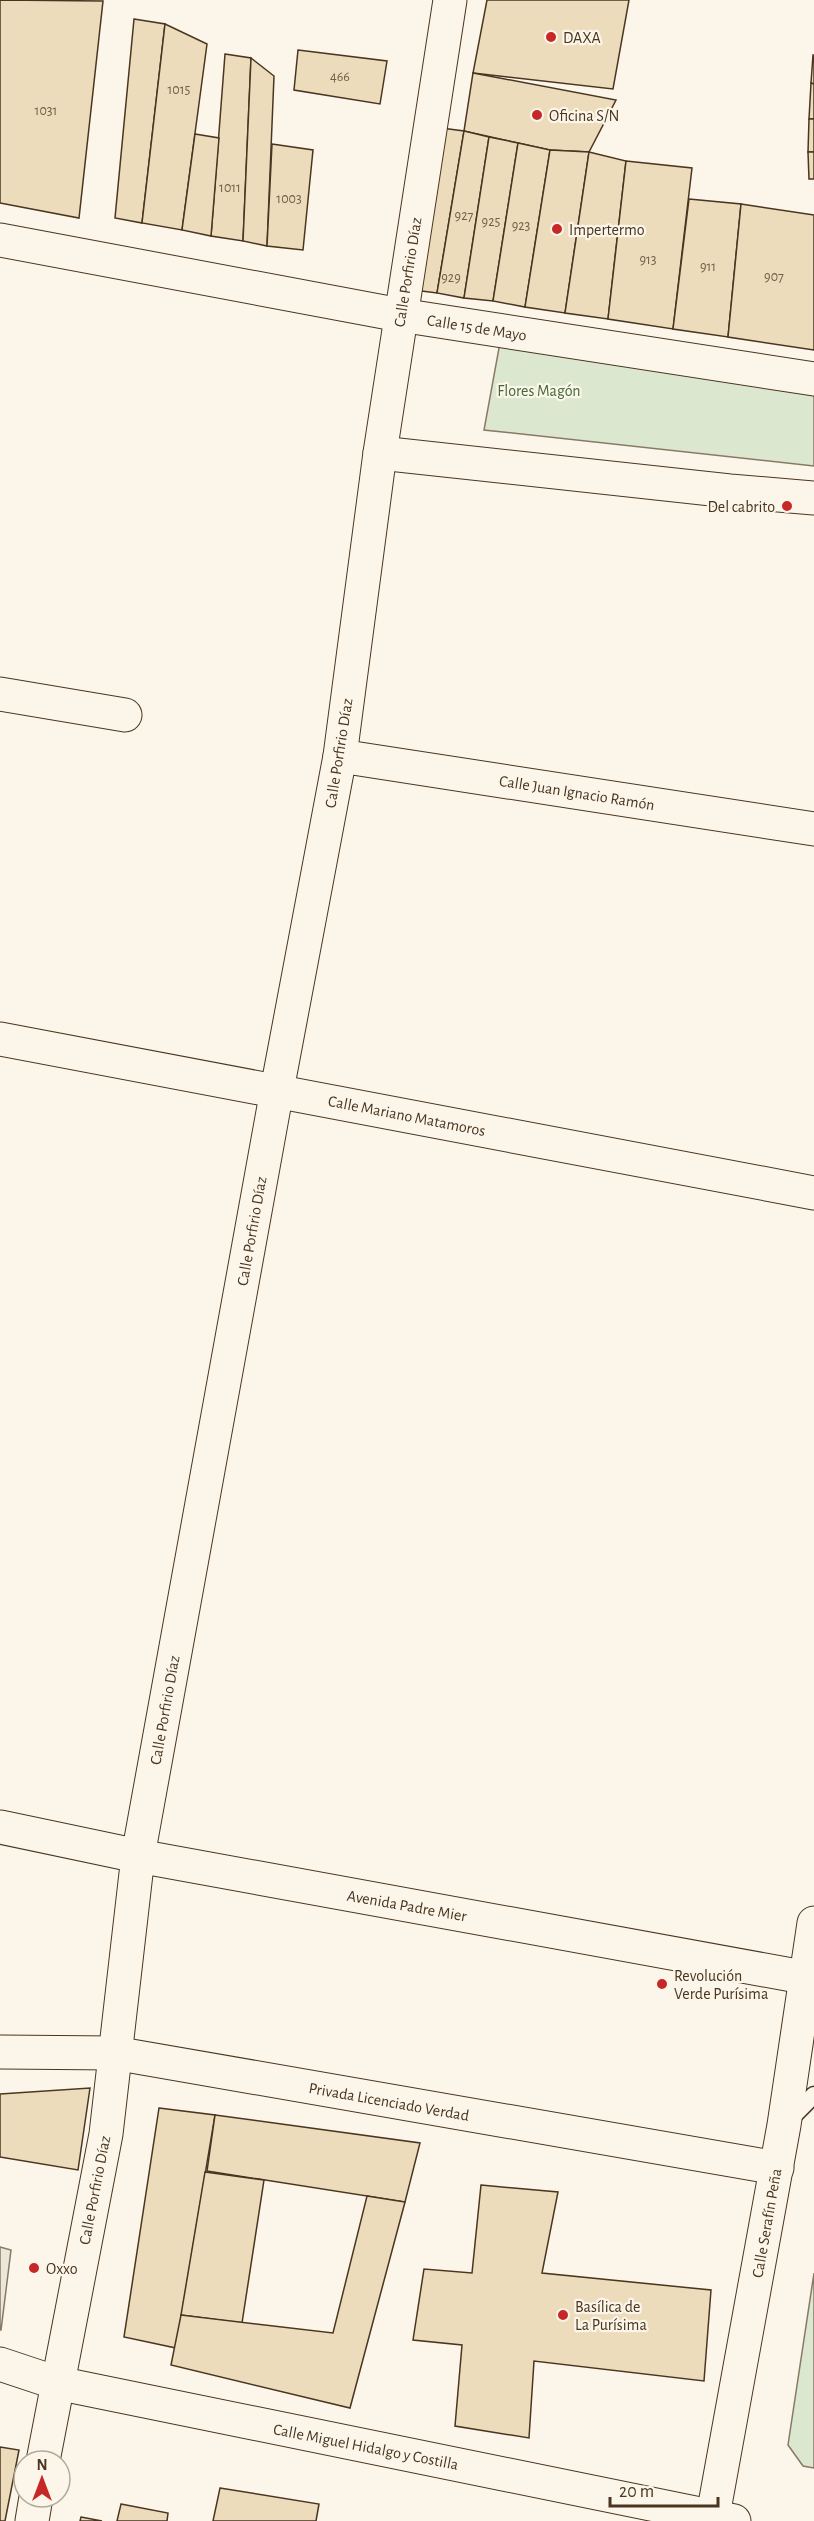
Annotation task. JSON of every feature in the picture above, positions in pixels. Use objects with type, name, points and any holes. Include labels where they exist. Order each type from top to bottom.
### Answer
[{"type":"street","name":"Calle Porfirio Díaz","points":[[45,2449],[106,2134],[138,1856],[340,756],[400,315],[450,0]]},
{"type":"street","name":"Calle 15 de Mayo","points":[[0,240],[400,315],[814,379]]},
{"type":"street","points":[[380,453],[814,498]]},
{"type":"street","points":[[0,694],[125,715]]},
{"type":"street","name":"Calle Juan Ignacio Ramón","points":[[340,756],[814,829]]},
{"type":"street","name":"Calle Mariano Matamoros","points":[[0,1039],[814,1193]]},
{"type":"street","name":"Avenida Padre Mier","points":[[0,1827],[138,1856],[810,1978]]},
{"type":"street","name":"Calle Serafín Peña","points":[[719,2520],[810,1978],[814,1923]]},
{"type":"street","name":"Privada Licenciado Verdad","points":[[0,2052],[114,2053],[777,2168]]},
{"type":"street","name":"Calle Miguel Hidalgo y Costilla","points":[[0,2364],[57,2383],[719,2520]]},
{"type":"lane","points":[[784,2125],[814,2095]]},
{"type":"green space","name":"Flores Magón","points":[[501,337],[814,391],[814,466],[484,430]]},
{"type":"green space","points":[[814,2273],[814,2468],[803,2466],[788,2445]]},
{"type":"shaded area","points":[[0,2247],[11,2250],[1,2330],[0,2330]]},
{"type":"building","points":[[0,0],[103,1],[79,218],[0,203]]},
{"type":"building","name":"DAXA","points":[[487,0],[629,0],[613,89],[473,73]]},
{"type":"building","points":[[134,19],[165,24],[142,223],[115,218]]},
{"type":"building","points":[[165,24],[207,44],[182,230],[142,223]]},
{"type":"building","points":[[298,50],[387,61],[380,104],[294,90]]},
{"type":"building","points":[[225,54],[251,58],[243,241],[211,236]]},
{"type":"building","points":[[814,55],[814,84],[811,83]]},
{"type":"building","points":[[251,58],[274,76],[267,246],[243,241]]},
{"type":"building","name":"Oficina S/N","points":[[473,73],[616,100],[589,152],[550,150],[464,131]]},
{"type":"building","points":[[811,83],[814,84],[814,119],[809,119]]},
{"type":"building","points":[[809,119],[814,119],[814,152],[808,152]]},
{"type":"building","points":[[441,128],[464,131],[437,293],[414,290]]},
{"type":"building","points":[[464,131],[489,137],[464,298],[437,293]]},
{"type":"building","points":[[195,134],[219,138],[211,236],[182,230]]},
{"type":"building","points":[[489,137],[518,143],[493,301],[464,298]]},
{"type":"building","points":[[518,143],[550,150],[525,307],[493,301]]},
{"type":"building","points":[[272,144],[313,150],[303,250],[267,246]]},
{"type":"building","name":"Impertermo","points":[[550,150],[589,152],[565,313],[525,307]]},
{"type":"building","points":[[589,152],[626,161],[608,319],[565,313]]},
{"type":"building","points":[[808,152],[814,152],[814,179],[809,179]]},
{"type":"building","points":[[626,161],[692,168],[673,329],[608,319]]},
{"type":"building","points":[[689,199],[741,204],[728,337],[673,329]]},
{"type":"building","points":[[741,204],[814,215],[814,350],[728,337]]},
{"type":"building","points":[[90,2088],[78,2170],[0,2157],[0,2094]]},
{"type":"building","points":[[159,2108],[215,2115],[176,2348],[124,2337]]},
{"type":"building","points":[[215,2115],[420,2143],[405,2202],[207,2171]]},
{"type":"building","points":[[205,2172],[264,2180],[242,2323],[181,2315]]},
{"type":"building","name":"Basílica de La Purísima","points":[[481,2185],[558,2192],[542,2273],[711,2290],[704,2381],[534,2361],[529,2438],[455,2426],[462,2345],[413,2340],[424,2269],[472,2273]]},
{"type":"building","points":[[367,2196],[405,2202],[350,2408],[171,2365],[181,2315],[333,2333]]},
{"type":"building","points":[[0,2447],[13,2449],[12,2486],[5,2521],[0,2521]]},
{"type":"building","points":[[220,2488],[319,2504],[316,2521],[213,2521]]},
{"type":"building","points":[[121,2504],[168,2513],[167,2521],[117,2521]]},
{"type":"building","points":[[81,2517],[102,2521],[80,2521]]},
{"type":"place","name":"DAXA","points":[[551,37]]},
{"type":"place","name":"Oficina S/N","points":[[537,115]]},
{"type":"place","name":"Impertermo","points":[[557,229]]},
{"type":"place","name":"Del cabrito","points":[[787,506]]},
{"type":"place","name":"Revolución Verde Purísima","points":[[662,1984]]},
{"type":"place","name":"Oxxo","points":[[34,2268]]},
{"type":"place","name":"Basílica de La Purísima","points":[[563,2315]]}]
